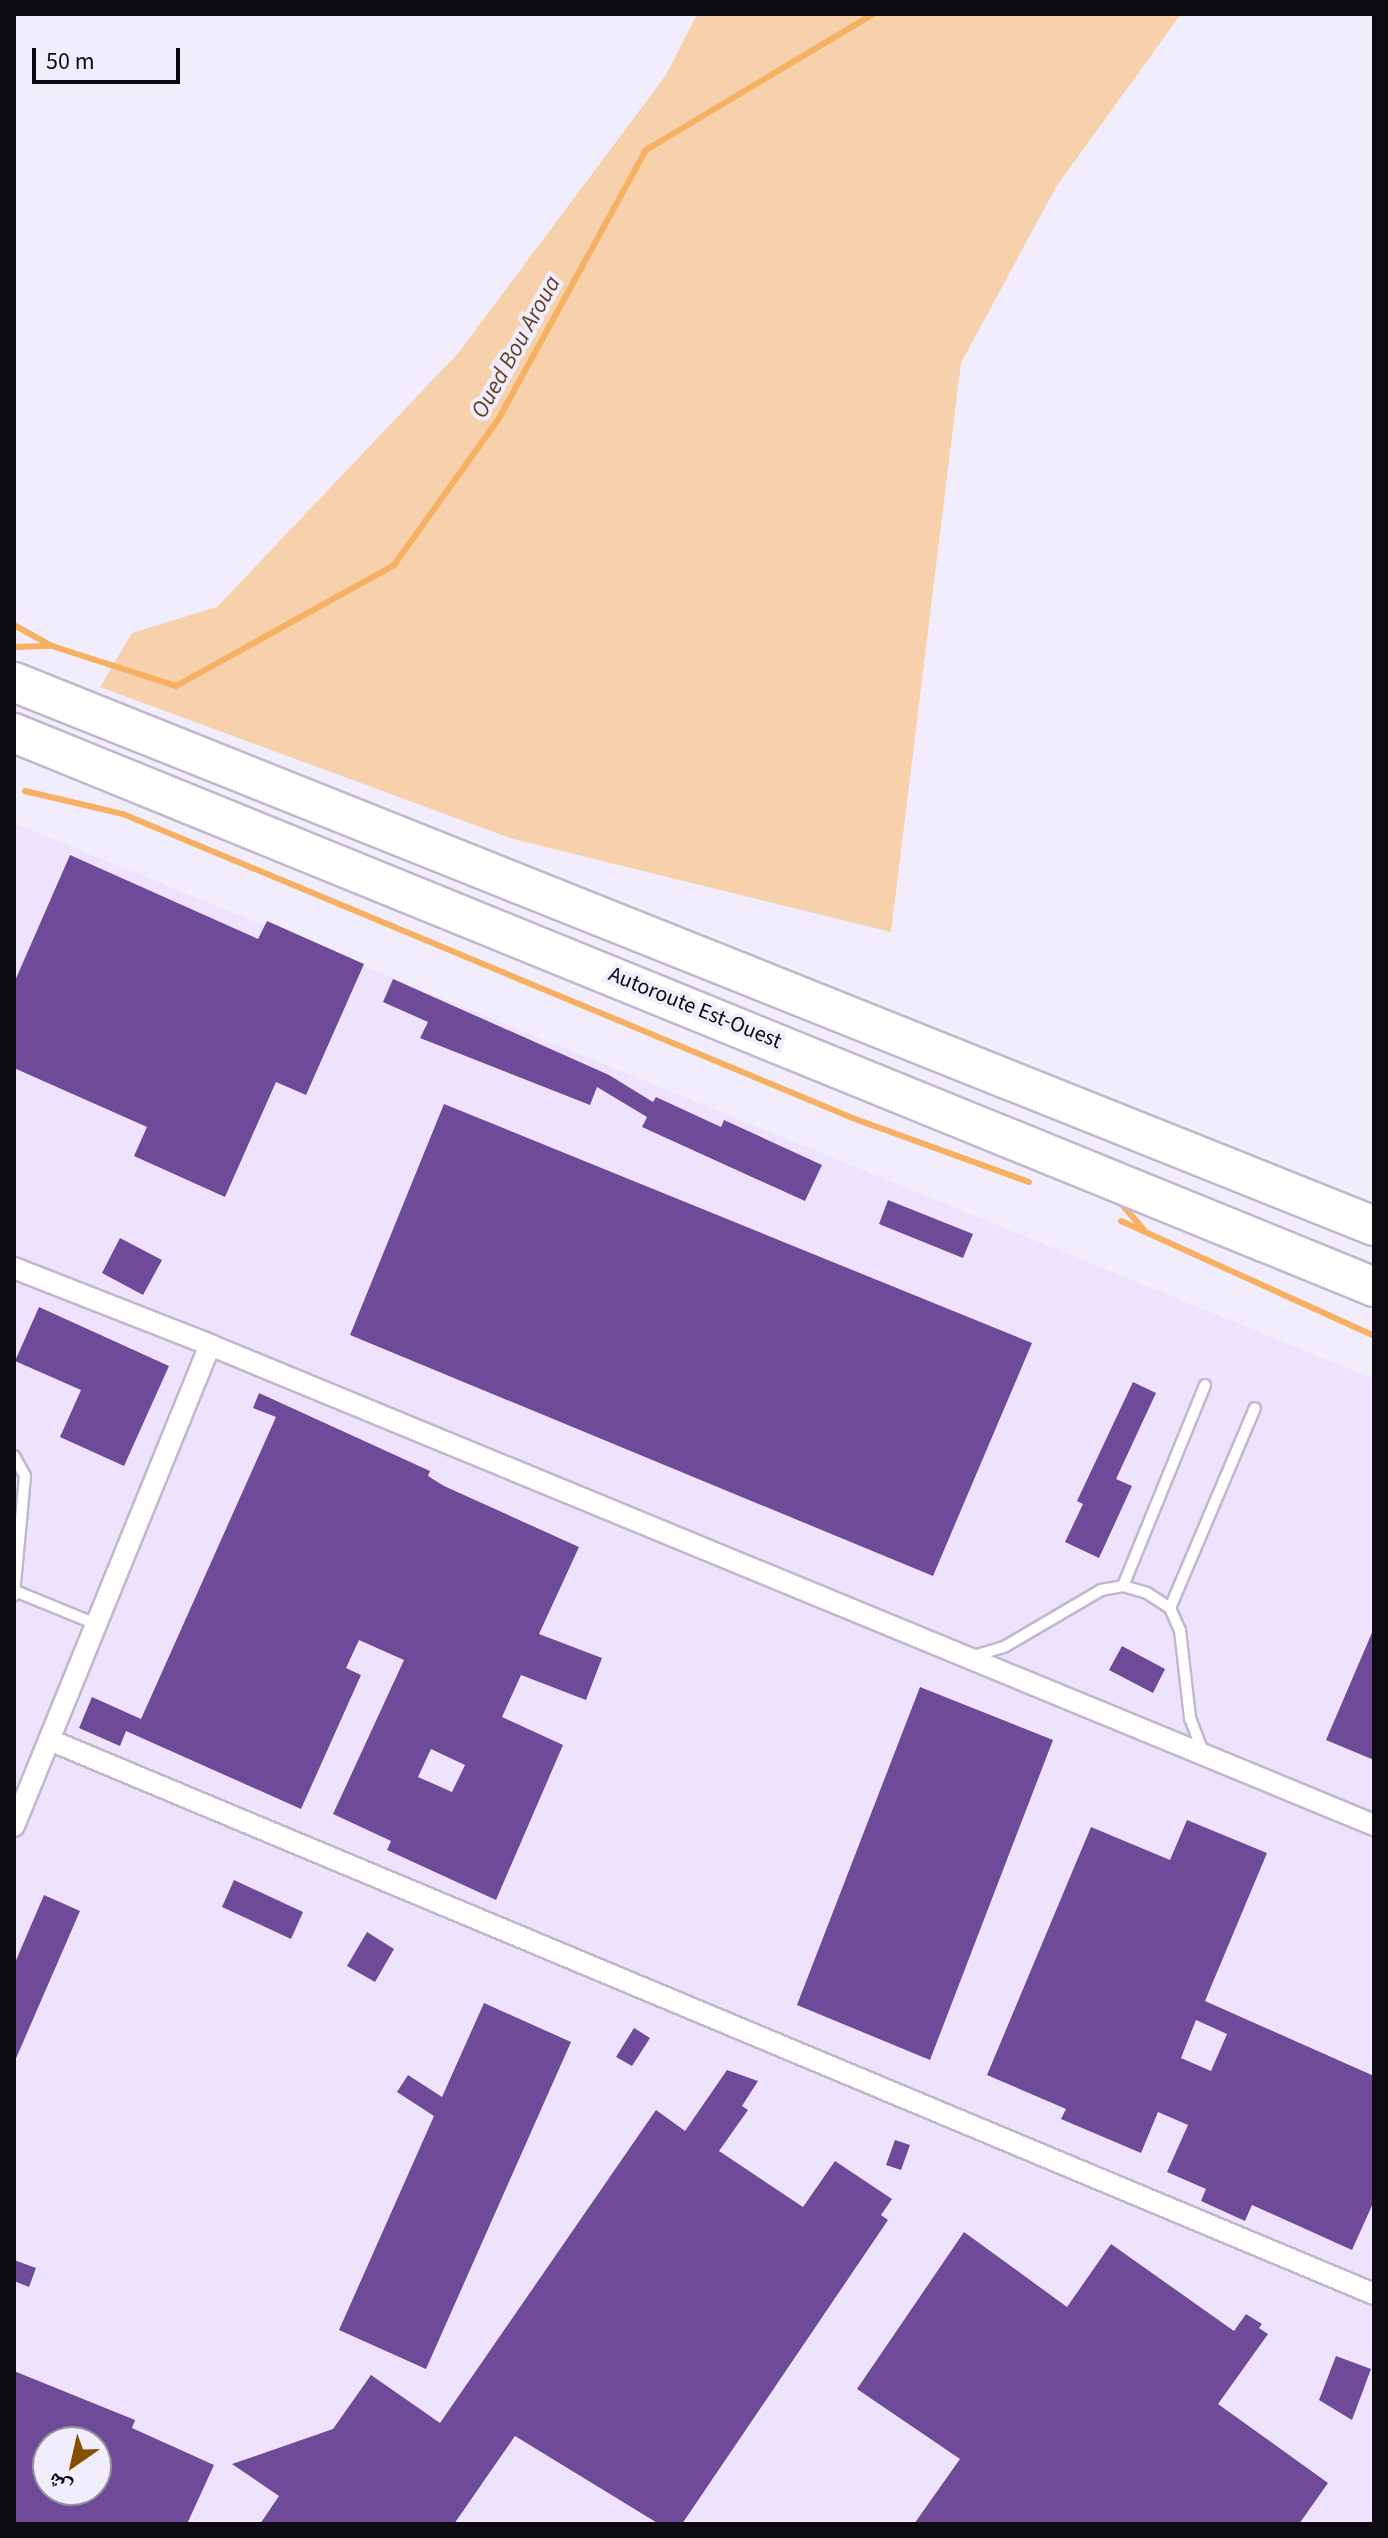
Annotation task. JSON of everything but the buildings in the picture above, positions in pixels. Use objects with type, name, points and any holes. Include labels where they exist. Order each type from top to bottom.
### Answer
[{"type":"highway","points":[[14,682],[1374,1226]]},
{"type":"highway","name":"Autoroute Est-Ouest","points":[[14,733],[1374,1287]]},
{"type":"street","points":[[14,1268],[972,1657],[1374,1825]]},
{"type":"street","points":[[14,1826],[52,1741],[210,1345]]},
{"type":"street","points":[[52,1741],[1374,2294]]},
{"type":"lane","points":[[1123,1586],[1205,1385]]},
{"type":"lane","points":[[1170,1608],[1255,1408]]},
{"type":"lane","points":[[14,1456],[25,1476],[14,1593],[98,1625]]},
{"type":"lane","points":[[972,1657],[1004,1647],[1101,1590],[1123,1586],[1170,1608],[1180,1630],[1190,1718],[1203,1754]]},
{"type":"shaded area","points":[[697,14],[1181,14],[1056,187],[961,363],[891,932],[513,839],[100,687],[132,633],[217,607],[459,352],[666,75]]},
{"type":"shaded area","points":[[14,823],[1374,1379],[1374,2524],[14,2524]]},
{"type":"waterway","name":"Oued Bou Aroua","points":[[14,625],[52,646],[176,686],[394,565],[498,420],[646,150],[873,14]]},
{"type":"waterway","points":[[14,647],[52,646]]},
{"type":"waterway","points":[[25,791],[123,814],[855,1119],[1029,1182]]},
{"type":"waterway","points":[[1117,1199],[1144,1230]]},
{"type":"waterway","points":[[1121,1221],[1374,1336]]}]
